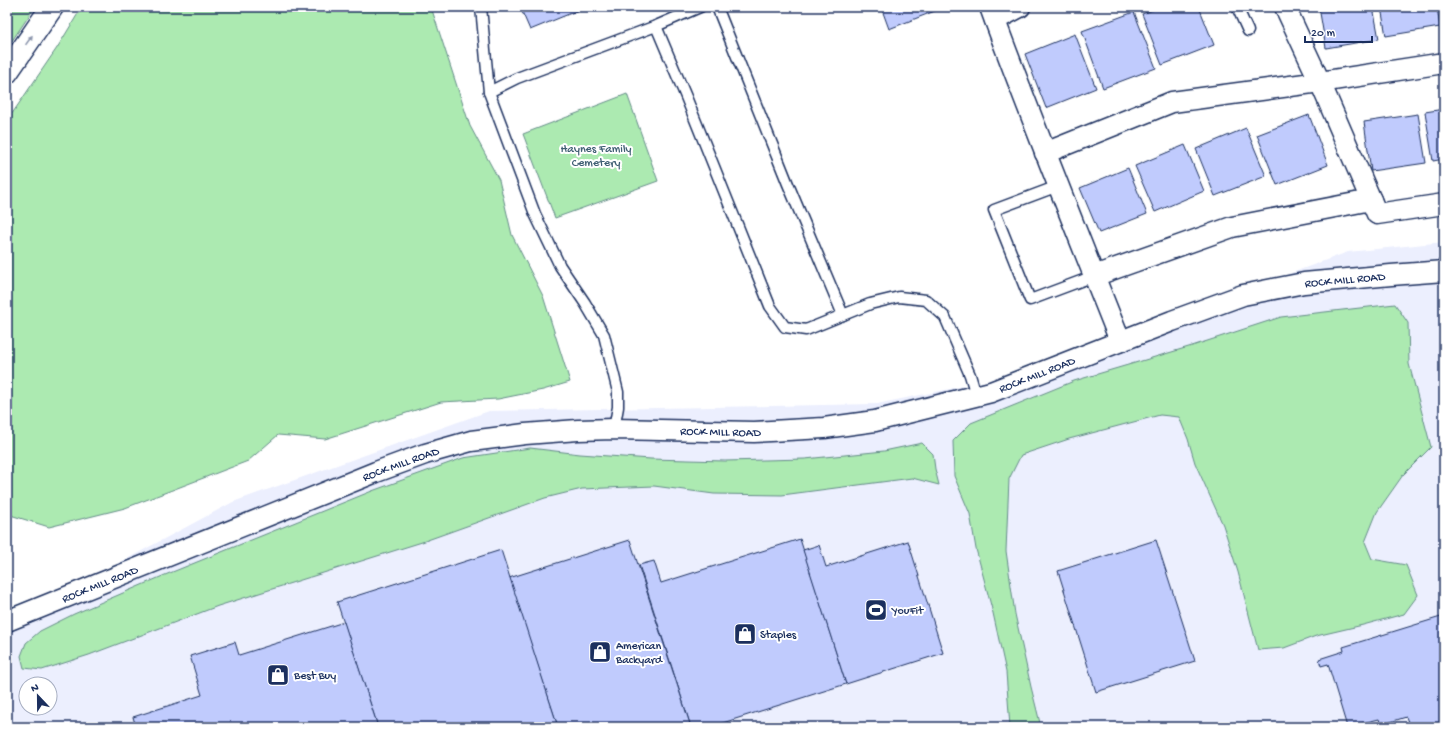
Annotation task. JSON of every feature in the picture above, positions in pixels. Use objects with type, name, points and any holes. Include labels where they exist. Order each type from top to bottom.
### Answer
[{"type":"highway","points":[[7,72],[52,7]]},
{"type":"street","points":[[1020,7],[993,14],[1045,153],[1120,341]]},
{"type":"street","points":[[1285,7],[1320,82],[1377,214],[1444,204]]},
{"type":"street","points":[[1045,153],[1172,102],[1320,82],[1444,63]]},
{"type":"street","points":[[1094,276],[1232,227],[1371,200]]},
{"type":"street","name":"ROCK MILL ROAD","points":[[7,621],[376,472],[425,454],[471,441],[517,435],[578,430],[614,429],[754,432],[824,428],[875,421],[991,392],[1120,341],[1243,296],[1304,283],[1444,271]]},
{"type":"lane","points":[[481,7],[489,92],[535,214],[560,266],[604,335],[618,392],[618,407],[614,429]]},
{"type":"lane","points":[[489,92],[517,78],[656,26],[700,7]]},
{"type":"lane","points":[[717,7],[788,184],[843,315]]},
{"type":"lane","points":[[1237,7],[1248,31]]},
{"type":"lane","points":[[656,26],[770,306],[784,327],[806,330],[870,304],[899,297],[926,300],[945,317],[970,375],[976,395]]},
{"type":"lane","points":[[1058,186],[994,210],[1030,300],[1094,276]]},
{"type":"shaded area","points":[[1444,242],[1444,727],[7,727],[7,623],[233,502],[489,411],[877,404],[1012,376],[1348,252]]},
{"type":"green space","points":[[7,7],[35,7],[7,48]]},
{"type":"green space","points":[[82,7],[431,7],[470,126],[499,180],[512,235],[543,296],[570,382],[543,390],[498,399],[441,402],[325,439],[278,435],[248,461],[125,508],[49,527],[7,514],[7,121],[57,48]]},
{"type":"green space","name":"Haynes Family Cemetery","points":[[627,94],[658,181],[555,218],[523,134]]},
{"type":"green space","points":[[1395,304],[1408,323],[1409,364],[1431,447],[1403,475],[1377,512],[1365,542],[1372,559],[1406,565],[1418,595],[1404,614],[1316,636],[1284,648],[1258,650],[1238,572],[1223,525],[1195,463],[1188,439],[1179,417],[1160,415],[1069,439],[1021,455],[1009,479],[1006,551],[1015,614],[1041,727],[1010,727],[1006,672],[993,613],[976,549],[970,514],[954,476],[953,441],[971,423],[1074,381],[1192,346],[1281,317]]},
{"type":"green space","points":[[922,443],[933,454],[939,485],[912,478],[782,495],[714,494],[654,486],[582,489],[545,498],[422,542],[218,606],[89,655],[42,670],[24,668],[21,656],[26,643],[40,631],[74,614],[165,575],[372,491],[463,458],[530,448],[580,454],[651,459],[725,461],[805,459],[884,451]]},
{"type":"building","points":[[520,7],[586,7],[530,30]]},
{"type":"building","points":[[881,7],[945,7],[889,29]]},
{"type":"building","points":[[1161,7],[1199,7],[1214,45],[1162,65],[1142,14]]},
{"type":"building","points":[[1319,7],[1373,7],[1379,39],[1326,48]]},
{"type":"building","points":[[1381,7],[1437,7],[1440,27],[1386,36]]},
{"type":"building","points":[[1134,12],[1156,68],[1103,88],[1082,31]]},
{"type":"building","points":[[1075,34],[1096,88],[1046,108],[1025,54]]},
{"type":"building","points":[[1444,109],[1444,159],[1433,161],[1425,112]]},
{"type":"building","points":[[1418,114],[1426,163],[1371,171],[1364,122]]},
{"type":"building","points":[[1309,115],[1328,165],[1277,185],[1257,135]]},
{"type":"building","points":[[1246,128],[1266,176],[1215,196],[1196,149]]},
{"type":"building","points":[[1185,145],[1204,191],[1155,212],[1135,166]]},
{"type":"building","points":[[1128,168],[1147,214],[1099,233],[1080,188]]},
{"type":"building","name":"Staples","points":[[800,539],[846,684],[710,727],[691,727],[639,565],[654,561],[661,583]]},
{"type":"building","name":"American Backyard","points":[[630,540],[691,727],[558,727],[509,578]]},
{"type":"building","points":[[1156,540],[1195,661],[1096,692],[1058,571]]},
{"type":"building","name":"YouFit","points":[[908,541],[943,653],[846,684],[803,550],[819,545],[826,567]]},
{"type":"building","points":[[501,550],[558,727],[378,727],[337,602]]},
{"type":"building","points":[[1444,616],[1444,705],[1440,706],[1444,718],[1444,727],[1410,727],[1406,717],[1381,725],[1379,719],[1347,727],[1328,664],[1321,666],[1319,659],[1344,651],[1343,647]]},
{"type":"building","name":"Best Buy","points":[[344,622],[378,727],[136,727],[133,717],[202,695],[190,656],[235,642],[239,655]]},
{"type":"place","name":"YouFit","points":[[876,610]]},
{"type":"place","name":"Staples","points":[[745,634]]},
{"type":"place","name":"American Backyard","points":[[600,652]]},
{"type":"place","name":"Best Buy","points":[[278,675]]}]
